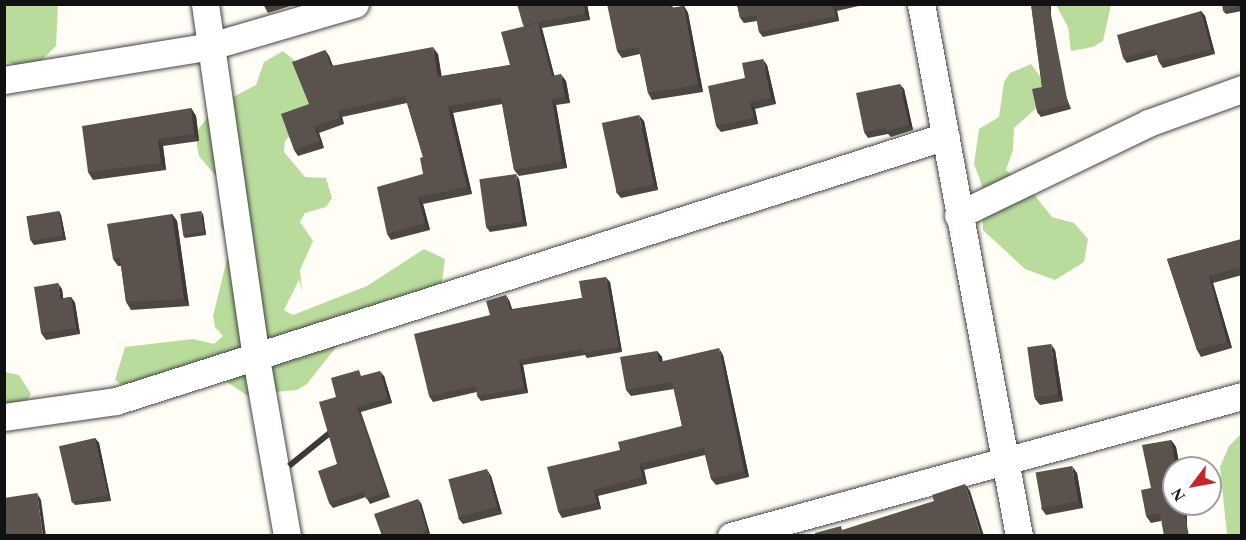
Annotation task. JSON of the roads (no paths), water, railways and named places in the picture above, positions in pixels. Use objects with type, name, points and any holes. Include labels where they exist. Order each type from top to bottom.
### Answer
[{"type":"street","points":[[205,4],[256,358],[287,536]]},
{"type":"street","points":[[4,80],[211,46],[355,4]]},
{"type":"street","points":[[921,4],[946,136],[958,215],[1019,536]]},
{"type":"street","points":[[958,215],[1148,123],[1242,89]]},
{"type":"street","points":[[4,417],[116,400],[256,358],[946,136]]},
{"type":"street","points":[[731,536],[1005,459],[1242,396]]}]
